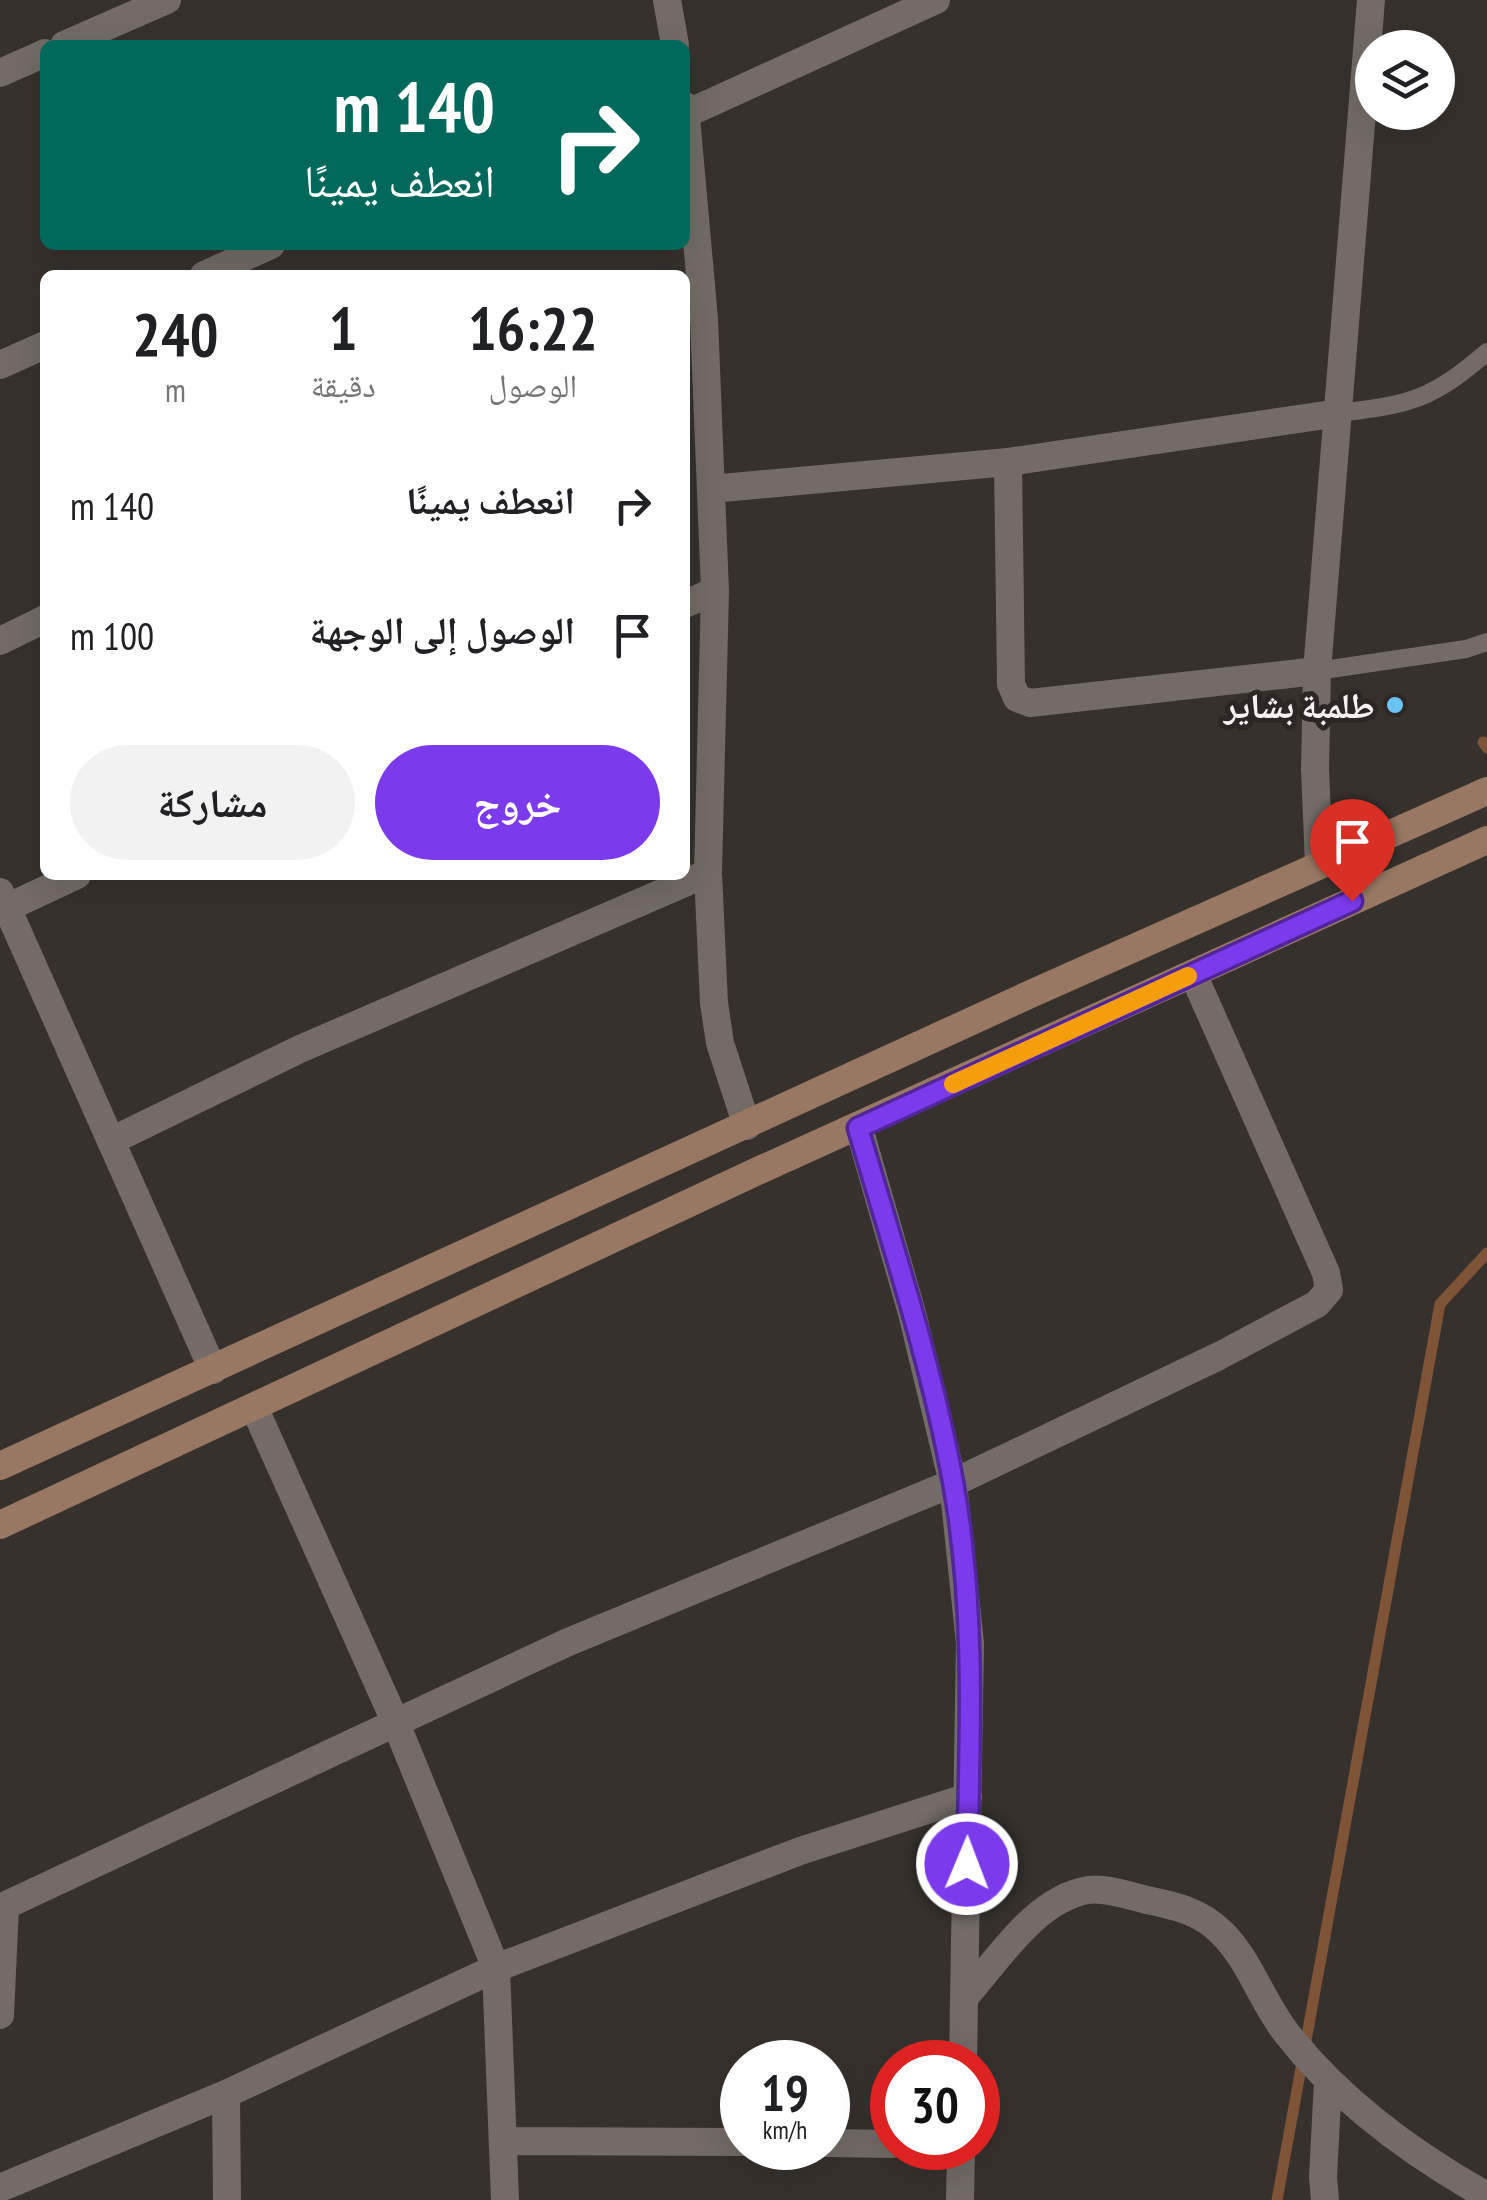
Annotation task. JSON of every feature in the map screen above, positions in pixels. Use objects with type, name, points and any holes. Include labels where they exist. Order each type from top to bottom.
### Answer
[{"type":"main road","points":[[0,1466],[1487,791]]},
{"type":"main road","points":[[0,1524],[1487,840]]},
{"type":"street","points":[[75,40],[166,0]]},
{"type":"street","points":[[667,0],[674,40]]},
{"type":"street","points":[[690,112],[936,0]]},
{"type":"street","points":[[1319,864],[1315,769],[1318,671],[1371,0]]},
{"type":"street","points":[[2,68],[40,56]]},
{"type":"street","points":[[690,219],[694,324],[711,489],[716,591],[708,873],[714,1003],[720,1043],[747,1126]]},
{"type":"street","points":[[215,270],[260,250]]},
{"type":"street","points":[[3,355],[40,346]]},
{"type":"street","points":[[711,489],[1008,462],[1339,413]]},
{"type":"street","points":[[1008,462],[1011,684],[1017,698],[1030,703],[1318,671]]},
{"type":"street","points":[[690,602],[716,591]]},
{"type":"street","points":[[0,641],[40,621]]},
{"type":"street","points":[[111,1141],[300,1049],[708,873]]},
{"type":"street","points":[[64,880],[2,903],[213,1370]]},
{"type":"street","points":[[0,2014],[2,1907],[394,1721],[757,1562],[953,1483],[1219,1356],[1317,1304],[1329,1290],[1326,1273],[1193,974]]},
{"type":"street","points":[[858,1128],[912,1313],[953,1483],[970,1643],[963,2040]]},
{"type":"street","points":[[254,1406],[394,1721],[496,1968],[505,2200]]},
{"type":"street","points":[[0,2188],[226,2094],[496,1968],[800,1850],[968,1797]]},
{"type":"street","points":[[964,1998],[1058,1898],[1092,1888],[1190,1909],[1222,1932],[1249,1968],[1285,2032],[1328,2081],[1438,2169],[1487,2196]]},
{"type":"street","points":[[1326,2200],[1323,2177],[1328,2081]]},
{"type":"street","points":[[226,2094],[227,2200]]},
{"type":"street","points":[[504,2141],[720,2142]]},
{"type":"street","points":[[960,2200],[961,2170]]},
{"type":"lane","points":[[1339,413],[1402,406],[1448,385],[1487,352]]},
{"type":"lane","points":[[1318,671],[1466,649],[1487,642]]},
{"type":"waterway","points":[[1483,742],[1487,748]]},
{"type":"waterway","points":[[1277,2200],[1440,1304],[1487,1253]]},
{"type":"slow traffic","points":[[953,1084],[1188,976]]},
{"type":"place","name":"طلمبة بشاير","points":[[1395,705]]},
{"type":"route","points":[[967,1864],[970,1643],[953,1483],[912,1313],[858,1128],[1352,901]]}]
